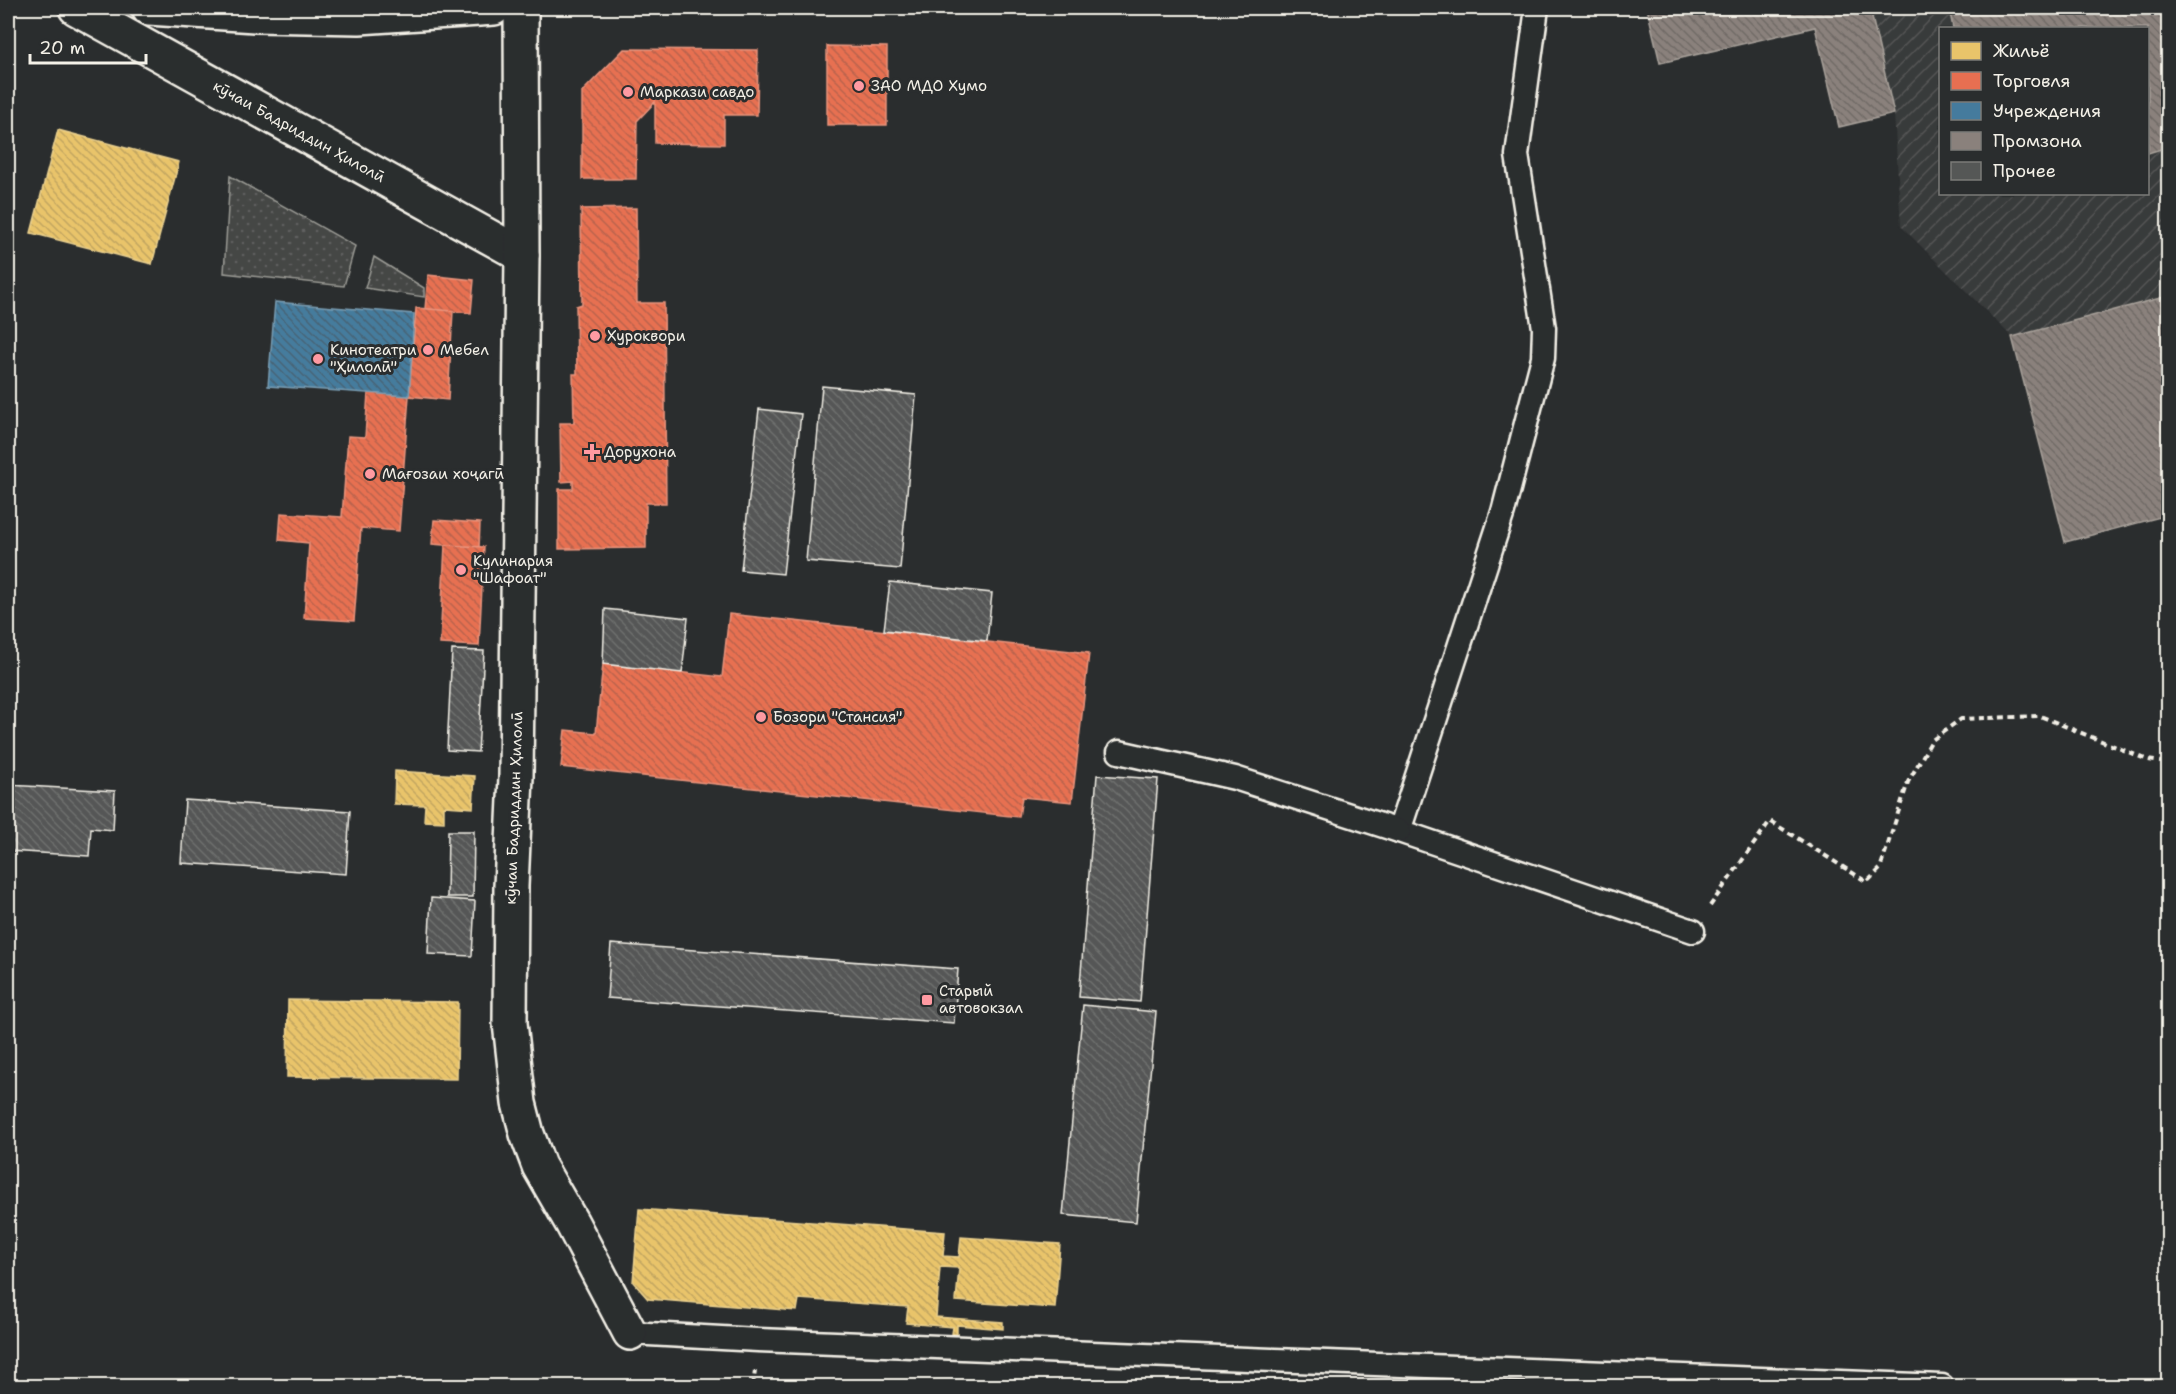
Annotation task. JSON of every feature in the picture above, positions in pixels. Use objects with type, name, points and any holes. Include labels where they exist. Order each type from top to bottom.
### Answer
[{"type":"street","name":"кӯчаи Бадриддин Ҳилолӣ","points":[[76,8],[522,255]]},
{"type":"street","points":[[149,8],[255,15],[359,17],[494,8]]},
{"type":"street","name":"кӯчаи Бадриддин Ҳилолӣ","points":[[521,8],[522,255],[516,777],[511,886],[510,1023],[513,1065],[519,1103],[539,1166],[630,1333]]},
{"type":"lane","points":[[1399,831],[1503,512],[1543,358],[1544,328],[1517,155],[1536,8]]},
{"type":"lane","points":[[1119,752],[1235,778],[1399,831],[1692,932]]},
{"type":"lane","points":[[630,1333],[782,1341],[1942,1386]]},
{"type":"path","points":[[1692,932],[1770,821],[1867,882],[1880,869],[1908,782],[1932,740],[1961,719],[2040,716],[2148,760],[2169,763]]},
{"type":"shaded area","points":[[1647,8],[2168,8],[2168,515],[2065,542],[2012,337],[1901,226],[1894,114],[1839,127],[1815,27],[1660,63]]},
{"type":"shaded area","points":[[230,176],[355,246],[344,286],[224,273]]},
{"type":"shaded area","points":[[374,257],[424,288],[424,297],[365,288]]},
{"type":"building: Жильё","points":[[58,130],[179,162],[152,264],[31,233]]},
{"type":"building: Жильё","points":[[395,771],[475,776],[473,808],[444,806],[444,822],[424,821],[425,805],[394,804]]},
{"type":"building: Жильё","points":[[288,1000],[458,1002],[457,1079],[287,1077]]},
{"type":"building: Жильё","points":[[639,1209],[945,1232],[943,1256],[959,1257],[961,1237],[1060,1244],[1055,1308],[956,1301],[959,1268],[940,1267],[936,1317],[1003,1322],[1003,1329],[957,1325],[957,1334],[952,1334],[953,1327],[906,1323],[908,1307],[799,1299],[797,1311],[648,1299],[633,1282]]},
{"type":"building: Торговля","points":[[827,46],[887,47],[887,125],[827,125]]},
{"type":"building: Торговля","points":[[624,49],[758,50],[757,115],[724,115],[724,144],[655,143],[655,102],[637,121],[636,179],[582,179],[582,92]]},
{"type":"building: Торговля","points":[[636,208],[637,303],[664,303],[666,503],[646,503],[646,548],[559,549],[559,489],[573,489],[573,481],[561,482],[560,423],[574,423],[573,374],[577,374],[576,306],[582,304],[581,209]]},
{"type":"building: Торговля","points":[[428,275],[474,280],[471,313],[425,309]]},
{"type":"building: Торговля","points":[[416,308],[453,311],[448,400],[409,396]]},
{"type":"building: Торговля","points":[[368,393],[409,396],[399,531],[361,528],[354,621],[304,618],[309,543],[279,540],[281,513],[342,517],[348,436],[365,437]]},
{"type":"building: Торговля","points":[[434,520],[480,523],[479,548],[432,544]]},
{"type":"building: Торговля","points":[[445,545],[484,547],[479,646],[440,644]]},
{"type":"building: Торговля","points":[[729,614],[1089,653],[1072,802],[1022,797],[1019,817],[561,767],[565,730],[596,733],[603,664],[722,677]]},
{"type":"building: Учреждения","points":[[275,302],[414,314],[409,396],[268,386]]},
{"type":"building: Промзона","points":[[1647,8],[1870,8],[1894,114],[1839,127],[1815,27],[1660,63]]},
{"type":"building: Промзона","points":[[1949,8],[2168,8],[2168,147],[2149,153],[2149,27],[1953,27]]},
{"type":"building: Промзона","points":[[2168,296],[2168,515],[2065,542],[2012,337]]},
{"type":"building: Прочее","points":[[822,386],[916,395],[900,569],[806,561]]},
{"type":"building: Прочее","points":[[759,409],[801,414],[783,574],[741,570]]},
{"type":"building: Прочее","points":[[890,582],[992,593],[987,641],[884,630]]},
{"type":"building: Прочее","points":[[605,609],[688,618],[682,673],[603,664]]},
{"type":"building: Прочее","points":[[452,650],[484,651],[478,752],[447,750]]},
{"type":"building: Прочее","points":[[1097,775],[1158,779],[1140,1002],[1079,997]]},
{"type":"building: Прочее","points":[[8,785],[115,791],[113,830],[91,828],[89,856],[8,851]]},
{"type":"building: Прочее","points":[[185,800],[350,811],[346,874],[181,863]]},
{"type":"building: Прочее","points":[[448,831],[474,831],[473,897],[447,897]]},
{"type":"building: Прочее","points":[[431,898],[475,901],[472,956],[428,954]]},
{"type":"building: Прочее","points":[[611,944],[958,969],[954,1023],[607,998]]},
{"type":"building: Прочее","points":[[1083,1005],[1156,1012],[1136,1222],[1063,1215]]},
{"type":"place","name":"ЗАО МДО Хумо","points":[[859,86]]},
{"type":"place","name":"Маркази савдо","points":[[628,92]]},
{"type":"place","name":"Хуроквори","points":[[595,336]]},
{"type":"place","name":"Мебел","points":[[428,350]]},
{"type":"place","name":"Кинотеатри \"Ҳилолӣ\"","points":[[318,359]]},
{"type":"place","name":"Дорухона","points":[[592,452]]},
{"type":"place","name":"Мағозаи хоҷагӣ","points":[[370,474]]},
{"type":"place","name":"Кулинария \"Шафоат\"","points":[[461,570]]},
{"type":"place","name":"Бозори \"Стансия\"","points":[[761,717]]},
{"type":"place","name":"Старый автовокзал","points":[[927,1000]]}]
